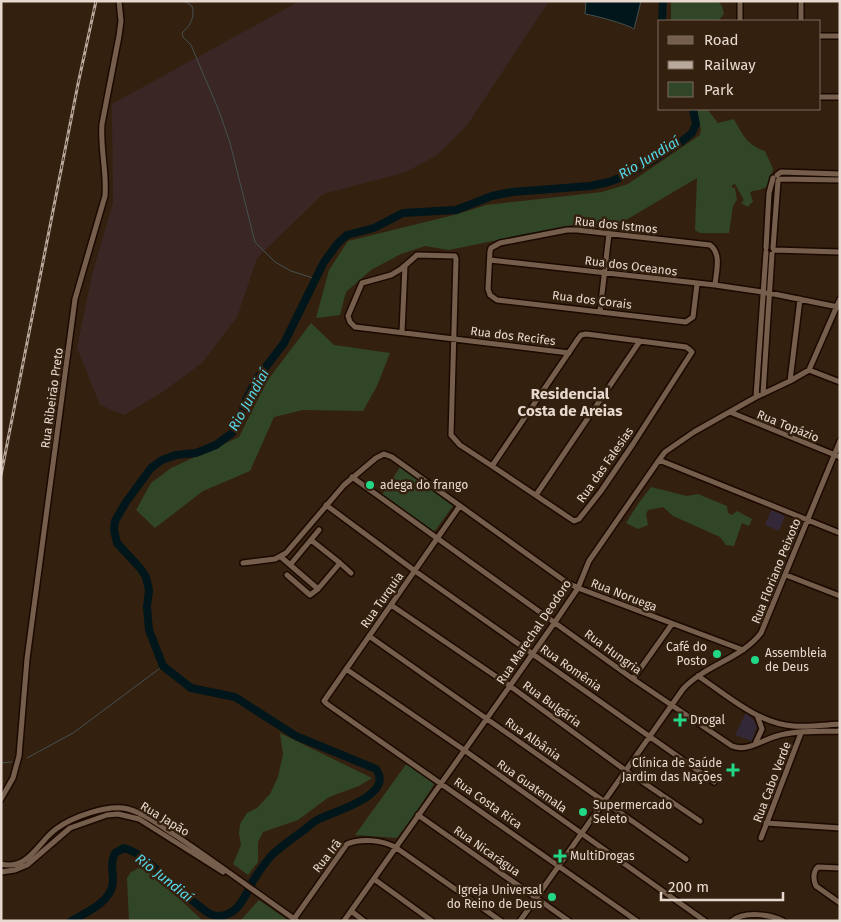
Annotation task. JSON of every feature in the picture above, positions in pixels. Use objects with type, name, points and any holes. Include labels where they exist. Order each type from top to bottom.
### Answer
[{"type":"street","name":"Rua Ribeirão Preto","points":[[1,799],[13,778],[19,756],[27,659],[75,299],[105,196],[106,182],[101,136],[121,21],[119,1]]},
{"type":"street","points":[[740,1],[740,20]]},
{"type":"street","points":[[801,1],[801,20]]},
{"type":"street","points":[[821,36],[840,36]]},
{"type":"street","points":[[821,97],[840,97]]},
{"type":"street","points":[[756,397],[769,192],[785,173],[840,180]]},
{"type":"street","points":[[778,179],[840,174]]},
{"type":"street","points":[[763,394],[778,179]]},
{"type":"street","name":"Rua dos Istmos","points":[[490,260],[491,248],[500,243],[567,230],[710,245],[715,248],[718,258],[715,285]]},
{"type":"street","points":[[600,311],[609,234]]},
{"type":"street","points":[[766,250],[770,255],[773,251],[840,252]]},
{"type":"street","points":[[402,332],[404,266],[417,255],[455,256],[455,338]]},
{"type":"street","name":"Rua dos Oceanos","points":[[490,260],[715,285],[769,293],[838,307]]},
{"type":"street","name":"Rua dos Corais","points":[[490,260],[488,289],[493,298],[686,322],[693,317],[697,284]]},
{"type":"street","name":"Rua dos Recifes","points":[[404,266],[391,275],[362,283],[348,316],[354,327],[569,353]]},
{"type":"street","points":[[790,381],[800,299]]},
{"type":"street","points":[[840,299],[809,370],[840,382]]},
{"type":"street","points":[[492,466],[582,335],[591,334],[640,341],[536,495]]},
{"type":"street","name":"Rua das Falesias","points":[[455,338],[451,435],[460,445],[574,521],[579,519],[601,491],[634,444],[692,352],[686,347],[640,341]]},
{"type":"street","name":"Rua Marechal Deodoro","points":[[344,921],[395,846],[555,622],[578,588],[589,561],[658,460],[676,444],[756,397],[809,370]]},
{"type":"street","name":"Rua Topázio","points":[[730,412],[837,456]]},
{"type":"street","name":"Rua Floriano Peixoto","points":[[520,921],[683,689],[698,676],[754,642],[761,633],[837,456],[840,441]]},
{"type":"street","name":"Rua Noruega","points":[[352,477],[376,458],[384,454],[392,456],[566,582],[742,650]]},
{"type":"street","points":[[658,460],[840,533]]},
{"type":"street","points":[[244,563],[281,557],[352,477]]},
{"type":"street","name":"Rua Hungria","points":[[352,477],[634,679],[732,746],[740,748],[782,735],[840,731]]},
{"type":"street","name":"Rua Romênia","points":[[326,505],[415,571],[714,782]]},
{"type":"street","name":"Rua Turquia","points":[[327,704],[324,701],[325,698],[438,539],[459,506]]},
{"type":"street","points":[[290,565],[319,530]]},
{"type":"street","points":[[311,540],[351,572]]},
{"type":"street","points":[[281,557],[318,589]]},
{"type":"street","points":[[287,575],[312,596],[340,563]]},
{"type":"street","points":[[786,575],[840,596]]},
{"type":"street","name":"Rua Bulgária","points":[[391,605],[510,686],[700,822]]},
{"type":"street","points":[[634,679],[672,624]]},
{"type":"street","name":"Rua Albânia","points":[[369,636],[686,858]]},
{"type":"street","name":"Rua Guatemala","points":[[346,669],[464,750],[704,921]]},
{"type":"street","points":[[698,676],[757,715],[774,722],[792,726],[840,724]]},
{"type":"street","name":"Rua Costa Rica","points":[[327,704],[637,921]]},
{"type":"street","points":[[755,744],[760,737],[762,729],[757,715]]},
{"type":"street","name":"Rua Cabo Verde","points":[[761,838],[801,733]]},
{"type":"street","name":"Rua Japão","points":[[1,864],[15,865],[24,860],[34,853],[50,834],[67,823],[104,809],[128,809],[148,818],[295,920]]},
{"type":"street","name":"Rua Japão","points":[[1,872],[15,870],[27,865],[70,828],[107,815],[118,814],[139,819],[229,876],[239,880]]},
{"type":"street","name":"Rua Nicarágua","points":[[418,815],[569,921]]},
{"type":"street","points":[[766,823],[840,828]]},
{"type":"street","name":"Rua Irã","points":[[295,920],[347,844],[380,841],[395,846]]},
{"type":"street","points":[[395,846],[501,921]]},
{"type":"street","points":[[840,868],[821,866],[815,871],[815,884],[840,903]]},
{"type":"street","points":[[374,879],[432,921]]},
{"type":"street","points":[[351,911],[364,921]]},
{"type":"street","points":[[732,921],[742,916],[764,916],[783,921]]},
{"type":"shaded area","points":[[300,1],[549,1],[468,124],[437,155],[406,172],[323,194],[257,258],[237,317],[202,363],[164,391],[124,415],[100,405],[77,348],[92,275],[113,203],[112,104]]},
{"type":"shaded area","points":[[586,1],[641,1],[634,29],[618,22],[585,14]]},
{"type":"shaded area","points":[[771,510],[785,516],[779,531],[765,525]]},
{"type":"shaded area","points":[[746,713],[757,725],[752,741],[735,735]]},
{"type":"green space","points":[[671,1],[718,1],[722,6],[724,14],[719,20],[671,20]]},
{"type":"green space","points":[[695,110],[708,110],[718,123],[734,119],[750,143],[765,151],[773,169],[767,187],[750,193],[753,201],[748,207],[741,203],[744,200],[735,184],[732,185],[732,188],[735,188],[737,200],[733,206],[729,233],[700,233],[695,230],[697,178],[626,220],[613,223],[610,231],[582,223],[449,250],[425,246],[401,254],[371,270],[346,292],[340,315],[316,318],[329,270],[348,241],[458,214],[486,205],[602,192],[628,184],[700,135],[701,129]]},
{"type":"green space","points":[[311,323],[334,345],[390,353],[377,386],[363,411],[303,410],[274,417],[250,471],[203,491],[155,528],[136,510],[151,483],[171,468],[239,437],[267,381]]},
{"type":"green space","points":[[400,467],[453,506],[434,532],[382,495]]},
{"type":"green space","points":[[651,487],[687,496],[698,494],[727,506],[728,513],[732,515],[737,511],[752,519],[749,526],[742,523],[734,546],[726,545],[720,537],[673,516],[663,507],[648,510],[646,514],[648,525],[638,529],[626,523]]},
{"type":"green space","points":[[280,733],[372,778],[359,786],[329,797],[298,820],[263,832],[258,842],[258,862],[248,875],[233,864],[241,845],[240,824],[247,813],[257,808],[270,794],[278,777],[283,754]]},
{"type":"green space","points":[[407,763],[435,783],[415,814],[397,838],[355,835]]},
{"type":"green space","points":[[141,867],[149,870],[203,921],[129,921],[127,878],[131,872]]},
{"type":"green space","points":[[259,900],[289,921],[240,921]]},
{"type":"waterway","points":[[184,1],[192,6],[193,17],[182,33],[183,37],[191,45],[219,111],[230,143],[255,242],[275,262],[291,271],[316,279]]},
{"type":"waterway","name":"Rio Jundiaí","points":[[662,20],[663,1]]},
{"type":"waterway","name":"Rio Jundiaí","points":[[71,921],[98,906],[109,895],[113,881],[113,857],[115,853],[124,848],[142,857],[179,891],[207,912],[218,916],[231,913],[244,899],[257,875],[275,853],[317,820],[349,807],[371,794],[377,787],[380,778],[376,769],[296,736],[235,697],[191,688],[163,666],[149,630],[147,607],[149,590],[146,577],[117,543],[114,530],[115,521],[126,502],[151,468],[162,460],[176,455],[196,453],[216,445],[232,433],[256,380],[284,343],[324,262],[338,243],[347,235],[374,228],[403,213],[456,210],[492,196],[512,192],[590,186],[609,182],[650,162],[692,133],[696,124],[693,110]]},
{"type":"waterway","points":[[27,758],[73,733],[163,666]]},
{"type":"waterway","points":[[1,763],[12,762]]},
{"type":"railway","points":[[1,475],[96,1]]},
{"type":"place","name":"adega do frango","points":[[370,485]]},
{"type":"place","name":"Café do Posto","points":[[717,654]]},
{"type":"place","name":"Assembleia de Deus","points":[[755,660]]},
{"type":"place","name":"Drogal","points":[[680,720]]},
{"type":"place","name":"Clínica de Saúde Jardim das Nações","points":[[733,770]]},
{"type":"place","name":"Supermercado Seleto","points":[[583,812]]},
{"type":"place","name":"MultiDrogas","points":[[560,856]]},
{"type":"place","name":"Igreja Universal do Reino de Deus","points":[[552,897]]},
{"type":"district","name":"Residencial Costa de Areias","points":[[570,402]]}]
